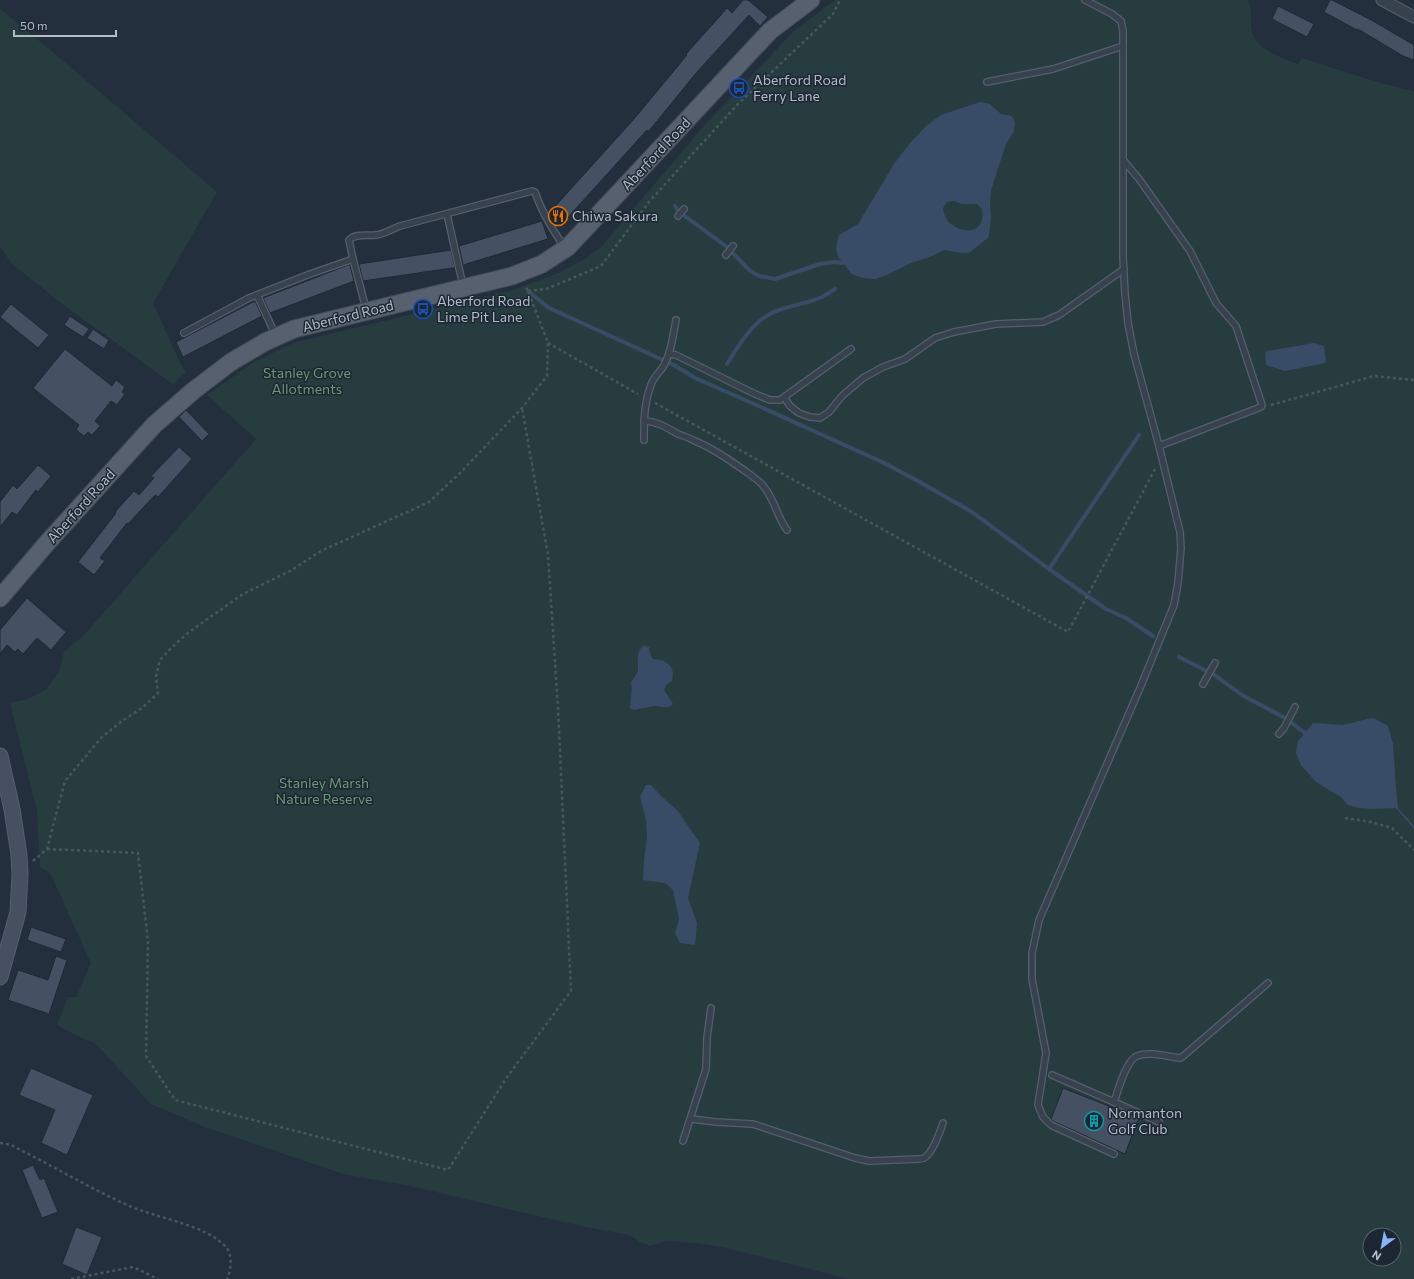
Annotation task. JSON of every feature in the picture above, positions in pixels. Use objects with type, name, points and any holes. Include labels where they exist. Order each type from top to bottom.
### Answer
[{"type":"main road","name":"Aberford Road","points":[[0,598],[47,543],[154,426],[193,391],[231,362],[276,336],[294,329],[512,276],[542,264],[568,247],[770,30],[811,0]]},
{"type":"street","points":[[1382,0],[1414,17]]},
{"type":"street","points":[[0,756],[12,809],[20,874],[18,912],[0,977]]},
{"type":"lane","points":[[1085,0],[1112,14],[1121,21],[1123,31],[1124,269],[1128,323],[1134,354],[1160,446],[1180,532],[1181,548],[1178,583],[1174,605],[1140,688],[1039,920],[1032,952],[1032,979],[1046,1053],[1038,1105],[1043,1117],[1051,1125],[1114,1154]]},
{"type":"lane","points":[[987,82],[1052,69],[1123,46]]},
{"type":"lane","points":[[1124,161],[1139,178],[1190,252],[1216,304],[1236,326],[1262,405],[1160,446]]},
{"type":"lane","points":[[366,311],[349,240],[351,238],[361,235],[383,234],[400,226],[532,191],[535,192],[540,206],[561,242]]},
{"type":"lane","points":[[678,216],[684,209]]},
{"type":"lane","points":[[447,214],[463,288]]},
{"type":"lane","points":[[726,255],[733,246]]},
{"type":"lane","points":[[184,333],[257,295],[353,259]]},
{"type":"lane","points":[[784,396],[790,406],[799,413],[810,418],[820,418],[829,412],[842,396],[863,378],[883,366],[905,359],[935,338],[954,332],[996,324],[1043,322],[1059,315],[1124,269]]},
{"type":"lane","points":[[257,295],[276,336]]},
{"type":"lane","points":[[644,440],[644,422],[647,398],[651,383],[663,366],[669,354],[676,320]]},
{"type":"lane","points":[[669,354],[676,355],[700,368],[770,400],[780,400],[851,349]]},
{"type":"lane","points":[[644,422],[652,421],[664,426],[730,460],[763,485],[770,494],[787,530]]},
{"type":"lane","points":[[1204,683],[1213,665]]},
{"type":"lane","points":[[1279,734],[1294,710]]},
{"type":"lane","points":[[1114,1102],[1131,1060],[1137,1056],[1147,1054],[1181,1058],[1268,983]]},
{"type":"lane","points":[[683,1142],[706,1069],[707,1038],[711,1008]]},
{"type":"lane","points":[[1052,1075],[1159,1122]]},
{"type":"lane","points":[[691,1119],[753,1124],[855,1158],[869,1161],[925,1158],[932,1149],[943,1123]]},
{"type":"path","points":[[20,874],[47,849],[65,781],[102,737],[122,721],[142,708],[158,693],[156,676],[160,660],[171,648],[189,632],[243,594],[290,571],[321,551],[429,502],[522,408],[547,376],[548,343],[528,291],[546,289],[601,266],[659,190],[736,106],[833,14],[840,0]]},
{"type":"path","points":[[548,343],[1068,632],[1162,456]]},
{"type":"path","points":[[1270,406],[1374,376],[1414,380]]},
{"type":"path","points":[[47,849],[138,854],[148,942],[146,1056],[175,1100],[448,1170],[507,1076],[571,991],[558,708],[548,555],[522,408]]},
{"type":"path","points":[[1345,818],[1371,822],[1392,828],[1414,850]]},
{"type":"path","points":[[0,1143],[11,1145],[126,1205],[189,1226],[217,1239],[227,1249],[231,1263],[230,1272],[227,1279]]},
{"type":"path","points":[[71,1279],[133,1267],[158,1279]]},
{"type":"green space","name":"Normanton Golf Club","points":[[835,0],[1248,0],[1251,10],[1251,27],[1253,35],[1269,52],[1298,64],[1302,58],[1380,83],[1414,91],[1414,1279],[849,1279],[722,1247],[667,1241],[650,1246],[629,1235],[585,1227],[406,1185],[343,1174],[205,1127],[151,1104],[95,1043],[75,1035],[57,1025],[68,997],[76,997],[91,963],[50,873],[40,867],[37,811],[10,703],[27,699],[46,690],[60,669],[64,652],[84,635],[256,439],[207,395],[254,362],[293,343],[516,289],[558,273],[585,259],[602,246],[701,129],[795,30]]},
{"type":"green space","points":[[0,9],[217,192],[153,303],[181,365],[186,372],[173,384],[69,309],[12,264],[0,247]]},
{"type":"water","points":[[980,102],[990,104],[1001,114],[1012,116],[1015,122],[1014,131],[1006,144],[991,190],[989,237],[969,253],[944,250],[875,279],[863,278],[852,274],[839,258],[836,250],[839,235],[858,224],[894,164],[910,143],[926,126],[941,115]],"holes":[[[954,201],[962,204],[977,204],[982,209],[982,220],[978,227],[972,230],[957,228],[950,223],[945,216],[943,208],[947,202]]]},
{"type":"water","points":[[1314,343],[1324,346],[1326,362],[1285,371],[1266,365],[1265,353],[1267,351]]},
{"type":"water","points":[[644,645],[649,647],[650,654],[653,659],[666,662],[673,671],[672,681],[666,685],[664,690],[673,704],[671,706],[654,706],[634,710],[630,708],[632,689],[631,682],[638,671],[639,652]]},
{"type":"water","points":[[1374,718],[1388,726],[1393,744],[1398,808],[1414,826],[1414,829],[1395,808],[1372,809],[1348,805],[1341,797],[1316,782],[1301,765],[1296,753],[1298,741],[1313,723],[1343,725]]},
{"type":"water","points":[[646,785],[651,785],[677,810],[700,843],[688,898],[697,923],[695,945],[680,943],[675,933],[679,919],[673,890],[665,883],[643,880],[647,837],[646,820],[640,797]]},
{"type":"building","points":[[743,0],[748,0],[768,17],[760,26],[749,15],[697,72],[648,132],[647,130],[561,225],[549,213],[634,119],[687,55],[686,54],[727,8],[732,13]]},
{"type":"building","points":[[1330,0],[1373,21],[1414,45],[1414,60],[1403,56],[1358,29],[1357,30],[1324,12]]},
{"type":"building","points":[[1278,6],[1314,24],[1307,37],[1272,19]]},
{"type":"building","points":[[542,221],[548,239],[463,265],[459,246]]},
{"type":"building","points":[[451,250],[455,268],[363,281],[359,264]]},
{"type":"building","points":[[350,265],[354,281],[270,313],[263,298]]},
{"type":"building","points":[[255,301],[262,316],[183,357],[176,342]]},
{"type":"building","points":[[11,304],[49,335],[38,348],[0,317]]},
{"type":"building","points":[[70,316],[89,329],[83,337],[64,325]]},
{"type":"building","points":[[93,329],[109,340],[104,349],[87,338]]},
{"type":"building","points":[[65,349],[112,386],[116,380],[125,387],[122,392],[125,394],[117,405],[111,401],[95,421],[100,426],[92,435],[88,432],[84,436],[76,430],[79,425],[33,388]]},
{"type":"building","points":[[186,410],[209,434],[202,441],[179,417]]},
{"type":"building","points":[[179,447],[192,459],[158,497],[155,495],[128,524],[127,523],[100,558],[105,561],[94,575],[78,562],[116,513],[115,512],[134,491],[139,495],[154,478],[151,476]]},
{"type":"building","points":[[38,465],[51,476],[38,492],[36,490],[17,515],[12,512],[0,527],[0,502],[13,485],[17,489]]},
{"type":"building","points":[[27,598],[66,632],[51,650],[37,638],[23,654],[18,649],[15,652],[7,645],[0,654],[0,630]]},
{"type":"building","points":[[31,927],[66,939],[61,952],[27,940]]},
{"type":"building","points":[[56,956],[67,960],[49,1014],[8,1000],[18,970],[48,980]]},
{"type":"building","points":[[31,1068],[93,1095],[67,1155],[41,1143],[55,1110],[19,1095]]},
{"type":"building","name":"Normanton Golf Club","points":[[1063,1088],[1139,1118],[1125,1154],[1051,1119]]},
{"type":"building","points":[[33,1165],[40,1180],[44,1178],[58,1212],[42,1218],[22,1170]]},
{"type":"building","points":[[76,1227],[102,1237],[87,1275],[62,1264]]},
{"type":"waterway","points":[[675,206],[678,211],[727,247],[749,270],[759,276],[775,279],[820,264],[835,262],[842,263]]},
{"type":"waterway","points":[[727,364],[747,334],[767,316],[774,312],[824,296],[835,289]]},
{"type":"waterway","points":[[528,291],[549,308],[674,365],[695,378],[882,462],[918,481],[972,512],[1106,609],[1126,618],[1153,636]]},
{"type":"waterway","points":[[1049,569],[1139,435]]},
{"type":"waterway","points":[[1179,657],[1213,674],[1242,695],[1285,718],[1305,733]]},
{"type":"place","name":"Aberford Road Ferry Lane","points":[[739,88]]},
{"type":"place","name":"Chiwa Sakura","points":[[558,216]]},
{"type":"place","name":"Aberford Road Lime Pit Lane","points":[[423,309]]},
{"type":"place","name":"Normanton Golf Club","points":[[1094,1121]]},
{"type":"park label","name":"Stanley Grove Allotments","points":[[307,382]]},
{"type":"park label","name":"Stanley Marsh Nature Reserve","points":[[324,792]]}]
